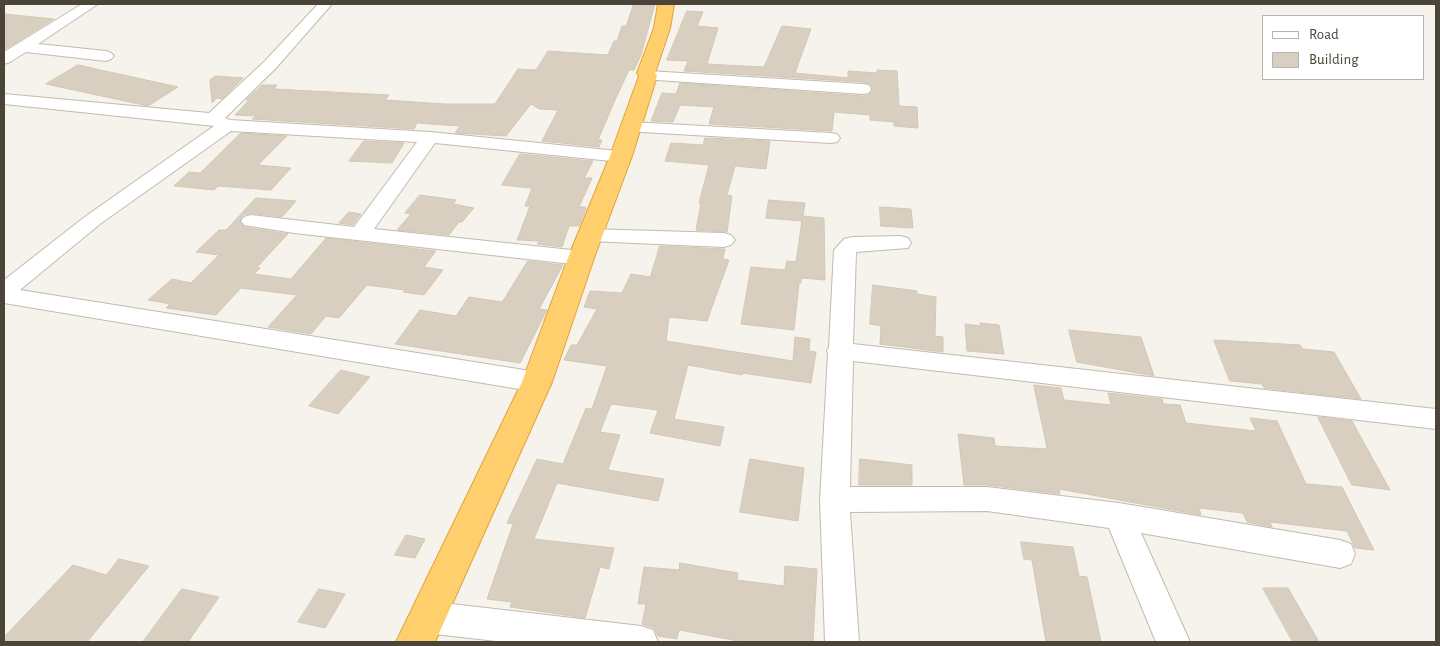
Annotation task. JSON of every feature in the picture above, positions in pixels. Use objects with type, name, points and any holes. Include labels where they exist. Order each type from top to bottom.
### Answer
[{"type":"highway","points":[[420,630],[537,382],[621,156],[648,76],[646,74],[662,28],[666,4]]},
{"type":"street","points":[[71,4],[90,5]]},
{"type":"street","points":[[4,291],[220,122],[325,4]]},
{"type":"street","points":[[4,59],[90,5]]},
{"type":"street","points":[[23,47],[106,56]]},
{"type":"street","points":[[648,76],[863,89]]},
{"type":"street","points":[[4,99],[220,122],[430,137],[621,156]]},
{"type":"street","points":[[630,127],[831,138]]},
{"type":"street","points":[[360,234],[430,137]]},
{"type":"street","points":[[250,221],[360,234],[586,246],[724,240]]},
{"type":"street","points":[[842,642],[835,500],[839,351],[845,250],[852,244],[900,243]]},
{"type":"street","points":[[4,295],[537,382]]},
{"type":"street","points":[[839,351],[1436,419]]},
{"type":"street","points":[[835,500],[987,500],[1119,516],[1340,554]]},
{"type":"street","points":[[1119,516],[1173,642]]},
{"type":"street","points":[[420,630],[640,642]]},
{"type":"building","points":[[634,4],[655,4],[641,55],[634,70],[629,70],[615,100],[598,140],[602,140],[599,147],[542,141],[558,110],[539,109],[531,104],[506,136],[455,133],[460,126],[417,123],[414,129],[252,119],[256,116],[235,115],[249,100],[246,100],[262,85],[277,85],[274,89],[389,95],[385,100],[445,104],[495,104],[518,69],[536,70],[548,51],[608,55],[614,41],[617,41],[622,26],[626,26]]},
{"type":"building","points":[[687,11],[703,12],[697,26],[718,28],[707,64],[764,67],[782,26],[811,29],[795,73],[848,78],[848,71],[877,73],[877,70],[897,71],[899,106],[917,107],[918,128],[894,126],[894,122],[870,120],[870,115],[834,112],[832,131],[709,124],[714,107],[680,105],[673,122],[651,121],[662,93],[676,94],[680,83],[863,96],[869,95],[873,90],[871,84],[863,82],[684,71],[688,61],[667,60]]},
{"type":"building","points":[[4,14],[54,19],[4,50]]},
{"type":"building","points":[[78,65],[178,87],[148,106],[46,84]]},
{"type":"building","points":[[216,76],[243,78],[222,99],[217,98],[212,103],[210,80]]},
{"type":"building","points":[[241,133],[287,136],[258,165],[291,168],[271,190],[218,186],[214,190],[174,186],[189,172],[200,173]]},
{"type":"building","points":[[705,138],[770,141],[766,169],[735,166],[727,195],[732,196],[727,232],[696,230],[701,203],[699,203],[709,165],[665,161],[671,143],[703,145]]},
{"type":"building","points":[[364,141],[404,143],[392,163],[349,161]]},
{"type":"building","points":[[520,154],[593,161],[584,178],[592,178],[579,207],[586,207],[584,214],[579,226],[569,226],[562,247],[537,244],[540,241],[517,240],[530,206],[525,206],[532,188],[502,185]]},
{"type":"building","points":[[420,195],[456,200],[453,204],[474,208],[449,235],[397,230],[411,214],[405,213]]},
{"type":"building","points":[[256,198],[296,201],[282,217],[251,213],[243,215],[240,220],[244,227],[288,234],[257,267],[260,268],[254,274],[291,279],[326,238],[436,251],[424,267],[443,270],[424,295],[403,292],[405,290],[367,285],[339,318],[326,316],[311,334],[268,327],[297,295],[241,288],[216,315],[166,308],[170,304],[148,300],[172,279],[191,283],[219,255],[196,252],[219,230],[226,230]]},
{"type":"building","points":[[769,200],[805,203],[803,216],[824,218],[825,280],[801,278],[794,330],[741,324],[751,267],[785,270],[787,261],[796,262],[802,221],[766,218]]},
{"type":"building","points":[[880,207],[911,209],[913,228],[881,226]]},
{"type":"building","points":[[349,212],[361,214],[353,225],[339,223]]},
{"type":"building","points":[[660,246],[725,249],[723,259],[729,260],[707,321],[669,317],[666,341],[793,361],[795,337],[810,339],[809,351],[816,352],[811,383],[742,373],[742,375],[688,365],[674,419],[724,427],[720,446],[650,433],[658,410],[611,404],[600,432],[620,435],[608,470],[664,479],[658,501],[557,483],[534,539],[614,548],[609,569],[600,567],[585,618],[510,607],[512,602],[487,599],[513,524],[507,523],[537,459],[563,464],[586,408],[592,409],[607,366],[564,360],[571,345],[577,345],[597,309],[584,307],[590,291],[622,293],[631,274],[650,277]]},
{"type":"building","points":[[528,261],[563,265],[539,309],[547,310],[520,363],[395,344],[420,310],[456,316],[469,297],[502,302]]},
{"type":"building","points":[[873,285],[917,291],[917,294],[936,297],[935,336],[943,337],[943,352],[880,344],[881,326],[870,324]]},
{"type":"building","points":[[980,323],[999,325],[1004,354],[967,351],[965,324],[981,326]]},
{"type":"building","points":[[1069,330],[1141,337],[1154,376],[1077,362]]},
{"type":"building","points":[[1214,340],[1300,345],[1303,349],[1334,352],[1361,399],[1264,388],[1262,384],[1230,381]]},
{"type":"building","points":[[341,370],[370,377],[338,414],[309,406]]},
{"type":"building","points":[[1034,385],[1061,388],[1064,400],[1111,405],[1108,393],[1162,399],[1163,404],[1180,405],[1186,423],[1256,431],[1250,418],[1277,421],[1306,484],[1342,487],[1374,550],[1355,548],[1347,531],[1270,522],[1272,527],[1247,522],[1243,513],[1199,508],[1201,515],[1059,489],[1060,494],[987,485],[964,485],[958,434],[994,438],[995,446],[1047,449]]},
{"type":"building","points":[[1318,417],[1352,421],[1390,490],[1352,485]]},
{"type":"building","points":[[750,459],[804,468],[798,521],[740,512]]},
{"type":"building","points":[[860,459],[912,465],[912,485],[859,485]]},
{"type":"building","points":[[406,535],[425,539],[415,558],[395,555]]},
{"type":"building","points":[[1021,542],[1073,547],[1079,576],[1087,577],[1101,642],[1046,642],[1032,560],[1024,559]]},
{"type":"building","points":[[119,559],[149,566],[87,642],[4,642],[4,637],[73,565],[106,575]]},
{"type":"building","points":[[680,563],[738,573],[737,580],[784,586],[785,566],[817,569],[813,642],[744,642],[679,630],[677,639],[658,636],[654,628],[642,624],[646,604],[638,604],[644,567],[679,570]]},
{"type":"building","points":[[1263,588],[1288,588],[1319,642],[1293,642]]},
{"type":"building","points":[[182,589],[219,597],[188,642],[143,642]]},
{"type":"building","points":[[319,589],[345,594],[325,628],[298,622]]}]
